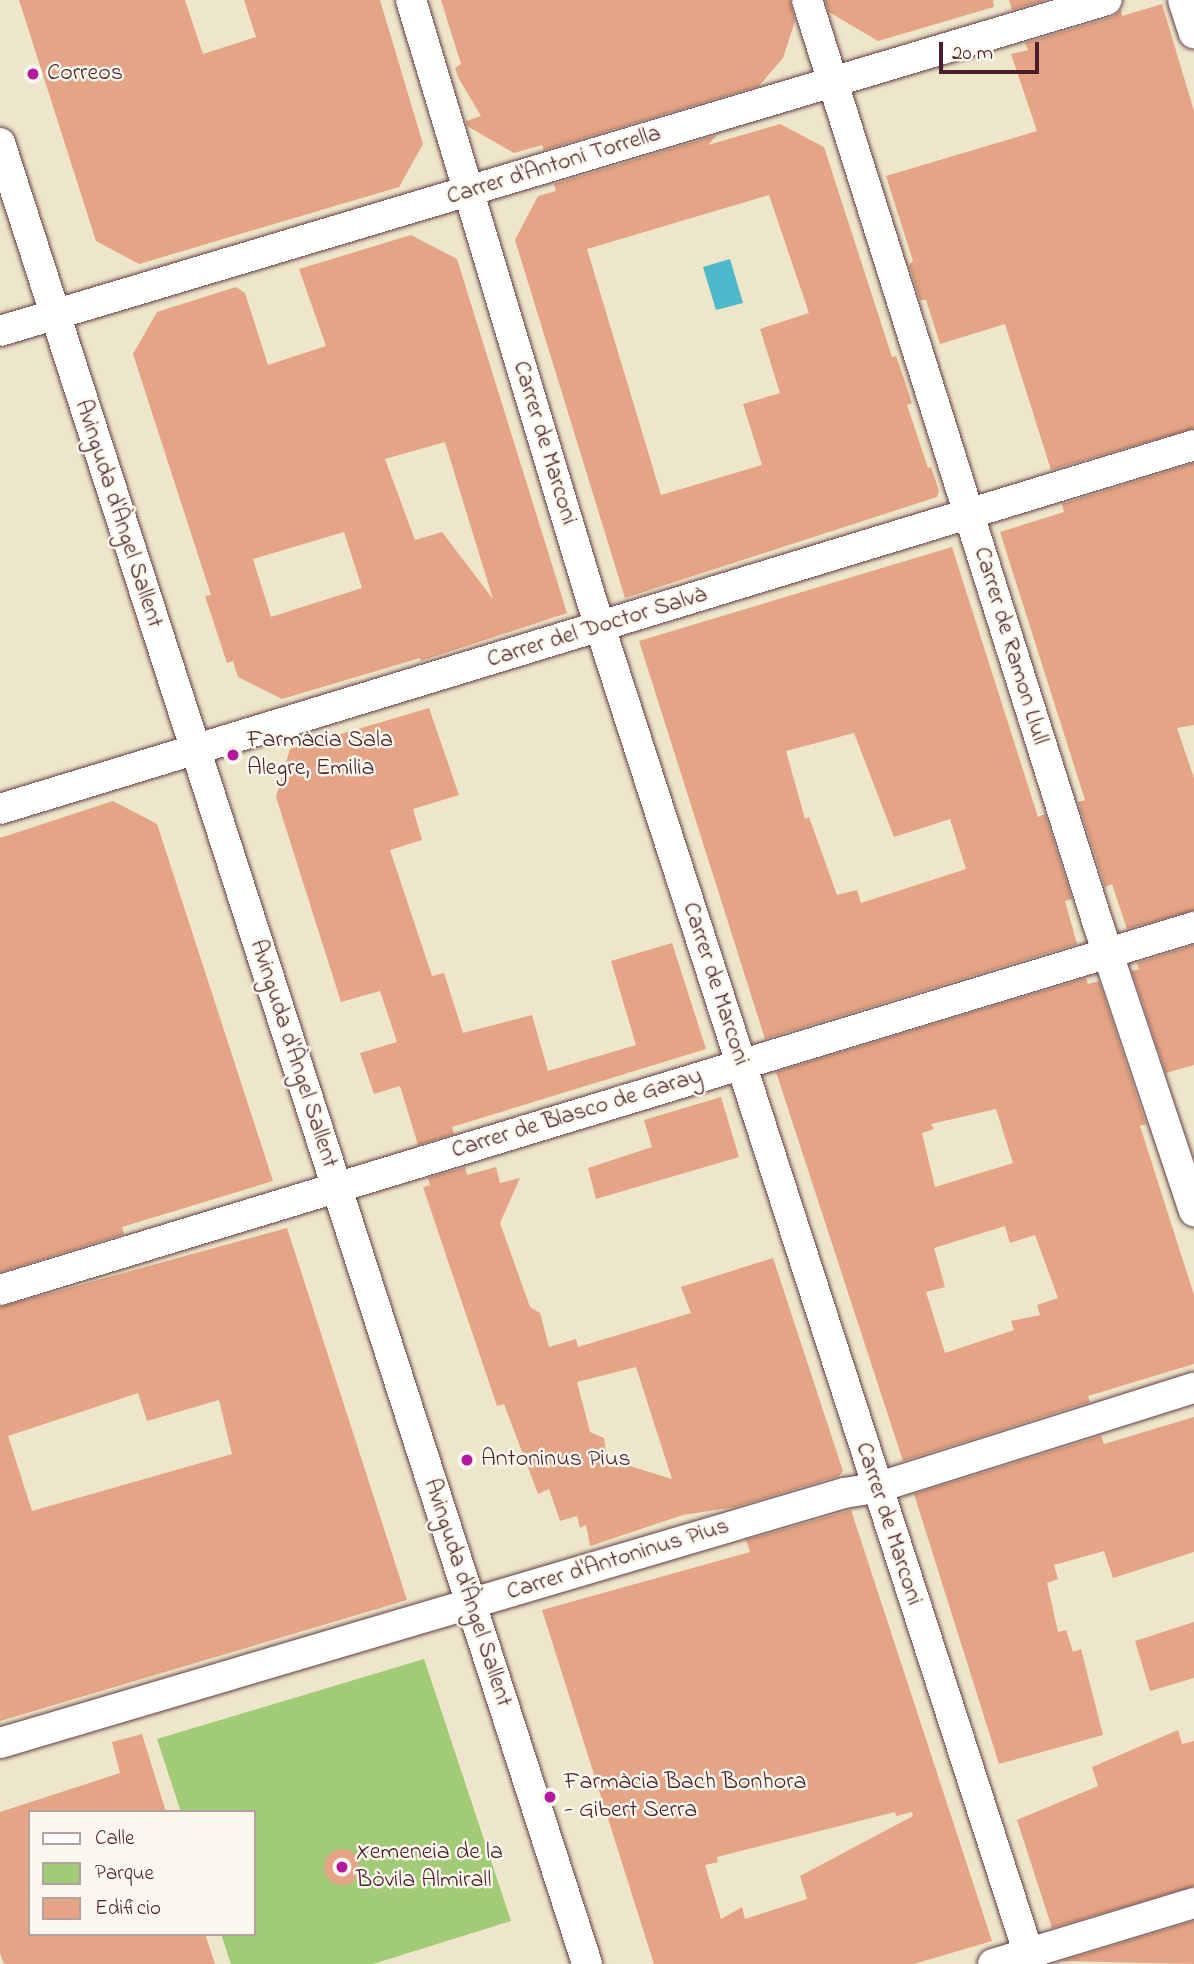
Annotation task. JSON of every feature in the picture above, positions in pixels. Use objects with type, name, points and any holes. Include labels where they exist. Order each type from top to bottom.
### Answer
[{"type":"street","name":"Carrer de Marconi","points":[[411,0],[471,191],[600,626],[1030,1959]]},
{"type":"street","name":"Carrer de Ramon Llull","points":[[807,0],[1107,952],[1194,1211]]},
{"type":"street","name":"Carrer d'Antoni Torrella","points":[[0,331],[471,191],[831,79],[1107,0]]},
{"type":"street","points":[[1183,0],[1194,33]]},
{"type":"street","name":"Avinguda d'Àngel Sallent","points":[[0,143],[468,1605],[587,1964]]},
{"type":"street","name":"Carrer del Doctor Salvà","points":[[0,809],[195,752],[1194,445]]},
{"type":"street","name":"Carrer de Blasco de Garay","points":[[0,1290],[1194,927]]},
{"type":"street","name":"Carrer d'Antoninus Pius","points":[[0,1743],[844,1493],[876,1488],[1194,1388]]},
{"type":"street","points":[[993,1964],[1030,1959],[1194,1903]]},
{"type":"green space","points":[[424,1659],[511,1921],[373,1964],[231,1964],[222,1936],[256,1936],[256,1810],[180,1810],[157,1739]]},
{"type":"water","points":[[730,259],[743,303],[716,310],[703,267]]},
{"type":"building","points":[[19,0],[185,0],[203,54],[256,37],[244,0],[380,0],[423,144],[399,187],[139,264],[96,241]]},
{"type":"building","points":[[441,0],[790,0],[795,21],[783,58],[759,86],[544,150],[542,145],[514,153],[467,126],[466,121],[481,116],[455,68],[461,64]]},
{"type":"building","points":[[825,0],[993,0],[994,7],[878,41],[829,12]]},
{"type":"building","points":[[1009,0],[1046,0],[1012,10]]},
{"type":"building","points":[[1162,4],[1194,111],[1194,428],[1051,470],[1005,324],[940,344],[926,300],[920,300],[909,265],[913,261],[886,176],[1037,131],[1011,54],[1028,50],[1025,43],[1112,17],[1121,10],[1122,16]]},
{"type":"building","points":[[780,124],[824,147],[892,357],[896,356],[912,403],[907,405],[928,468],[931,467],[939,491],[937,497],[625,598],[515,240],[538,196],[556,191],[554,184],[717,135],[708,145]],"holes":[[[769,195],[809,313],[760,329],[780,393],[743,404],[762,465],[661,495],[587,249]]]},
{"type":"building","points":[[411,235],[457,259],[567,613],[421,661],[420,658],[282,699],[238,677],[233,661],[227,663],[205,596],[211,595],[133,354],[157,312],[236,287],[245,293],[268,365],[326,346],[299,269]],"holes":[[[445,442],[469,521],[493,599],[442,532],[415,540],[385,459]],[[344,532],[362,588],[271,617],[253,559]]]},
{"type":"building","points":[[1194,463],[1194,725],[1177,728],[1194,778],[1194,910],[1127,929],[1112,884],[1105,887],[1078,802],[1085,800],[1000,532],[1064,512],[1062,504]]},
{"type":"building","points":[[952,547],[1038,817],[1045,814],[1072,899],[1065,901],[1077,944],[765,1039],[639,641]],"holes":[[[854,733],[894,837],[950,819],[966,869],[861,903],[857,890],[837,895],[809,817],[805,819],[786,751]]]},
{"type":"building","points":[[429,708],[459,795],[413,809],[422,840],[390,850],[432,976],[444,973],[463,1033],[532,1015],[548,1071],[636,1045],[611,961],[672,943],[706,1049],[452,1127],[454,1134],[418,1145],[400,1086],[374,1094],[360,1053],[397,1042],[380,991],[341,1002],[276,797],[290,749]]},
{"type":"building","points":[[113,801],[157,824],[273,1181],[122,1227],[124,1234],[0,1272],[0,838]]},
{"type":"building","points":[[1194,945],[1194,1065],[1166,1073],[1132,971],[1139,969],[1137,963]]},
{"type":"building","points":[[1086,978],[1088,984],[1099,981],[1146,1124],[1140,1126],[1194,1295],[1194,1364],[1088,1396],[1090,1402],[903,1461],[776,1072]],"holes":[[[996,1109],[1013,1163],[935,1187],[922,1133],[934,1129],[931,1124]],[[1005,1226],[1010,1243],[1035,1235],[1058,1298],[1037,1305],[1040,1315],[1011,1321],[1014,1330],[945,1353],[926,1292],[945,1287],[934,1248]]]},
{"type":"building","points":[[721,1097],[739,1157],[596,1199],[588,1168],[652,1147],[644,1120]]},
{"type":"building","points":[[465,1167],[467,1175],[496,1167],[500,1183],[520,1178],[500,1223],[530,1307],[540,1313],[549,1347],[576,1339],[578,1347],[691,1313],[681,1287],[773,1258],[843,1471],[839,1476],[735,1507],[683,1515],[590,1546],[586,1525],[580,1528],[577,1516],[560,1521],[549,1489],[538,1494],[504,1404],[497,1406],[423,1187],[430,1185],[428,1178]],"holes":[[[636,1367],[672,1479],[607,1459],[604,1438],[590,1432],[577,1382]]]},
{"type":"building","points":[[287,1228],[407,1600],[0,1721],[0,1307]],"holes":[[[138,1393],[147,1421],[219,1400],[232,1454],[32,1511],[8,1436]]]},
{"type":"building","points":[[1194,1417],[1194,1552],[1113,1578],[1104,1551],[1054,1565],[1058,1579],[1047,1583],[1058,1632],[1066,1630],[1073,1652],[1081,1649],[1103,1735],[999,1764],[914,1494],[1101,1436],[1104,1444]]},
{"type":"building","points":[[851,1510],[992,1941],[914,1964],[654,1964],[542,1610],[750,1552],[746,1540]],"holes":[[[895,1812],[896,1816],[912,1812],[913,1816],[800,1876],[807,1899],[745,1919],[742,1907],[721,1919],[705,1865],[718,1862],[717,1857]]]},
{"type":"building","points":[[1194,1622],[1194,1678],[1150,1691],[1135,1641]]},
{"type":"building","points":[[1178,1730],[1182,1744],[1194,1741],[1194,1886],[1052,1928],[1017,1820],[1098,1786],[1092,1767]]},
{"type":"building","points":[[142,1734],[165,1810],[28,1810],[28,1936],[206,1936],[215,1964],[4,1964],[0,1953],[0,1812],[120,1773],[112,1742]]},
{"type":"building","points":[[342,1849],[354,1855],[360,1867],[354,1879],[342,1885],[330,1879],[324,1867],[330,1855]]},
{"type":"building","points":[[1194,1921],[1194,1964],[1062,1961]]},
{"type":"place","name":"Correos","points":[[33,74]]},
{"type":"place","name":"Farmàcia Sala Alegre, Emilia","points":[[233,755]]},
{"type":"place","name":"Antoninus Pius","points":[[467,1460]]},
{"type":"place","name":"Farmàcia Bach Bonhora - Gibert Serra","points":[[550,1797]]},
{"type":"place","name":"Xemeneia de la Bòvila Almirall","points":[[342,1867]]}]
